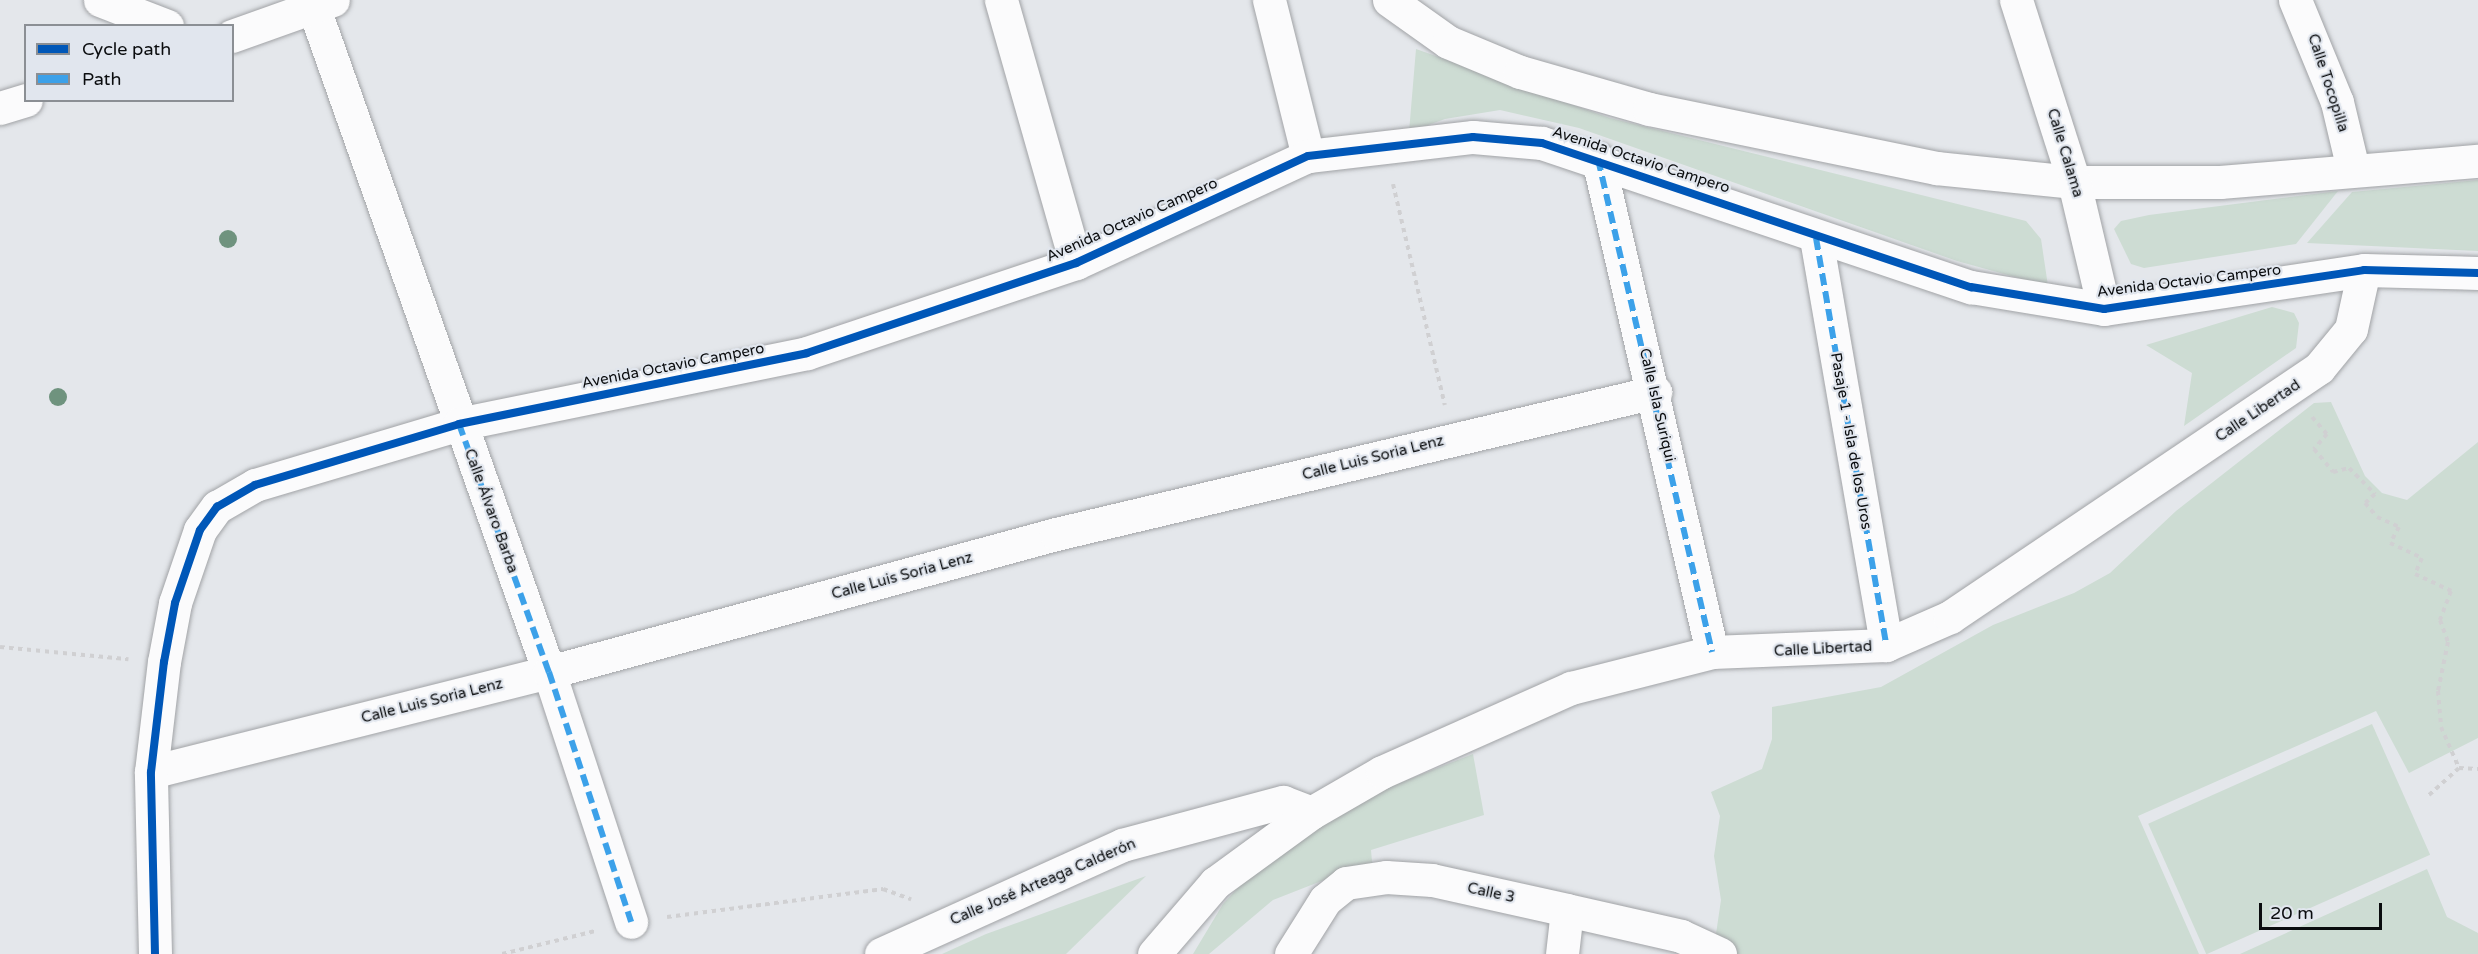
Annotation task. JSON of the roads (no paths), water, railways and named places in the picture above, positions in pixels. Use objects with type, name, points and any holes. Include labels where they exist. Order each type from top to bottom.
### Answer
[{"type":"street","points":[[100,0],[162,24]]},
{"type":"street","points":[[1001,0],[1076,263]]},
{"type":"street","points":[[1269,0],[1308,156]]},
{"type":"street","points":[[1389,0],[1448,42],[1520,72],[1649,108],[1936,168],[2074,182],[2220,182],[2353,169],[2478,161]]},
{"type":"street","name":"Calle Calama","points":[[2016,0],[2074,182],[2104,309]]},
{"type":"street","name":"Calle Tocopilla","points":[[2295,0],[2337,102],[2353,169]]},
{"type":"street","points":[[234,35],[321,3]]},
{"type":"street","name":"Calle Álvaro Barba","points":[[321,3],[459,424],[549,672],[631,922]]},
{"type":"street","points":[[0,108],[24,101]]},
{"type":"street","name":"Avenida Octavio Campero","points":[[155,954],[151,772],[164,662],[175,603],[200,530],[217,507],[255,484],[459,424],[807,353],[1076,263],[1308,156],[1473,137],[1542,143],[1598,159],[1816,238],[1971,287],[2104,309],[2364,270],[2478,273]]},
{"type":"street","name":"Calle Isla Suriqui","points":[[1598,159],[1655,392],[1712,652]]},
{"type":"street","name":"Pasaje 1 - Isla de los Uros","points":[[1816,238],[1886,645]]},
{"type":"street","name":"Calle Libertad","points":[[1311,813],[1382,772],[1572,688],[1712,652],[1886,645],[1950,617],[2292,389],[2319,368],[2351,329],[2364,270]]},
{"type":"street","name":"Calle Luis Soria Lenz","points":[[151,772],[549,672],[1056,534],[1453,438],[1655,392]]},
{"type":"street","name":"Calle José Arteaga Calderón","points":[[881,954],[1122,845],[1283,802],[1311,813]]},
{"type":"street","points":[[1154,954],[1215,883],[1311,813]]},
{"type":"street","name":"Calle 3","points":[[1288,953],[1325,900],[1356,882],[1432,880],[1681,936],[1720,954]]},
{"type":"street","points":[[1562,954],[1567,910]]}]
